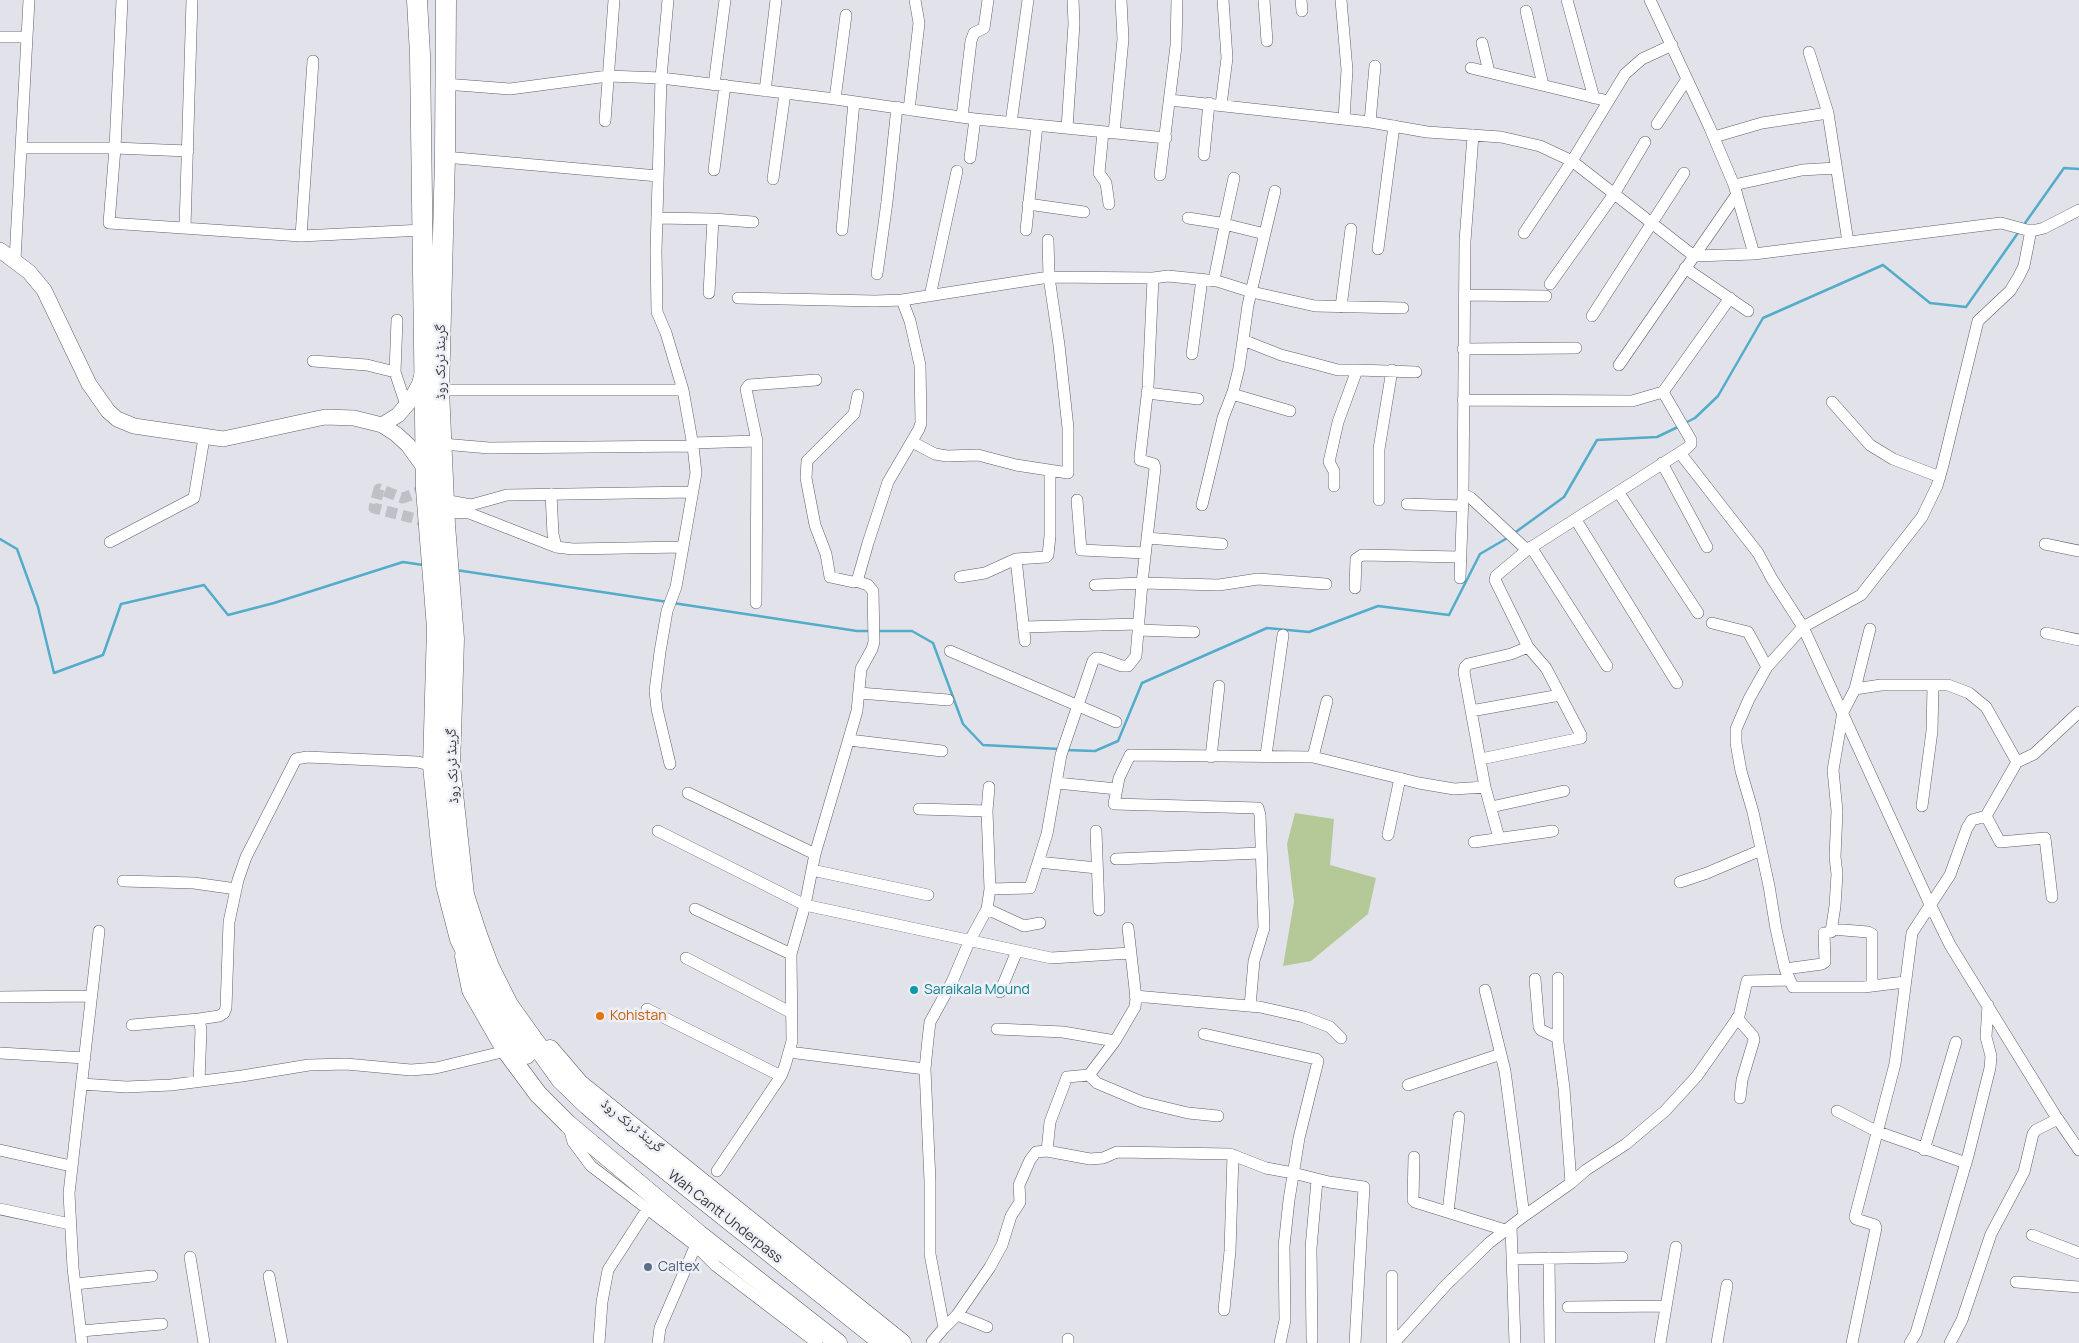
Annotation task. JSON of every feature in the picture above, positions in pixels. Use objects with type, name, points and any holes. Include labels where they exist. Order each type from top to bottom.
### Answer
[{"type":"highway","name":"گرینڈ ٹرنک روڈ","points":[[417,0],[422,150],[427,472],[441,516]]},
{"type":"highway","name":"گرینڈ ٹرنک روڈ","points":[[446,0],[445,154],[439,390],[443,444],[441,516],[445,626],[441,766],[464,895],[469,937]]},
{"type":"highway","points":[[422,150],[445,154]]},
{"type":"highway","name":"Wah Cantt Underpass","points":[[469,937],[491,1003],[505,1026],[555,1090],[590,1124],[865,1343]]},
{"type":"highway","name":"Wah Cantt Underpass","points":[[469,937],[489,967],[508,1005],[561,1078],[588,1105],[622,1136],[884,1343]]},
{"type":"main road","points":[[0,250],[29,272],[44,290],[64,336],[89,384],[108,411],[117,419],[134,426],[204,438],[223,439],[325,417],[354,418],[382,425],[408,445],[427,472]]},
{"type":"main road","points":[[382,425],[398,415],[406,405],[419,385],[424,367]]},
{"type":"main road","name":"گرینڈ ٹرنک روڈ","points":[[469,937],[471,990],[506,1051],[538,1094],[568,1124],[698,1240],[838,1343]]},
{"type":"main road","name":"گرینڈ ٹرنک روڈ","points":[[469,937],[537,1032],[559,1061],[580,1084],[902,1343]]},
{"type":"street","points":[[15,260],[29,0]]},
{"type":"street","points":[[122,0],[115,148],[109,223],[301,236],[423,230]]},
{"type":"street","points":[[185,227],[192,0]]},
{"type":"street","points":[[605,121],[614,0]]},
{"type":"street","points":[[668,0],[661,78],[657,218],[657,312],[666,333],[683,390],[696,473],[676,587],[667,612],[655,691],[670,764]]},
{"type":"street","points":[[714,170],[725,0]]},
{"type":"street","points":[[765,91],[776,0]]},
{"type":"street","points":[[910,110],[919,23],[915,0]]},
{"type":"street","points":[[962,117],[971,41],[974,33],[984,28],[988,0]]},
{"type":"street","points":[[1011,123],[1028,0]]},
{"type":"street","points":[[1066,128],[1074,24],[1073,0]]},
{"type":"street","points":[[1109,204],[1106,182],[1098,174],[1108,132],[1123,39],[1121,0]]},
{"type":"street","points":[[1160,175],[1176,46],[1177,0]]},
{"type":"street","points":[[1222,105],[1227,58],[1223,0]]},
{"type":"street","points":[[1264,0],[1267,41]]},
{"type":"street","points":[[1341,0],[1347,70],[1344,119]]},
{"type":"street","points":[[1567,0],[1594,98]]},
{"type":"street","points":[[1650,0],[1714,137],[1735,189],[1754,254]]},
{"type":"street","points":[[1526,11],[1543,85]]},
{"type":"street","points":[[835,99],[846,15]]},
{"type":"street","points":[[0,37],[27,37]]},
{"type":"street","points":[[1482,43],[1489,72]]},
{"type":"street","points":[[1524,233],[1572,161],[1625,74],[1642,59],[1672,46]]},
{"type":"street","points":[[1809,52],[1828,113],[1848,242]]},
{"type":"street","points":[[301,236],[313,61]]},
{"type":"street","points":[[1370,122],[1375,66]]},
{"type":"street","points":[[1471,68],[1608,101]]},
{"type":"street","points":[[445,84],[510,89],[608,76],[661,78],[897,107],[975,119],[1166,138]]},
{"type":"street","points":[[1657,124],[1687,79]]},
{"type":"street","points":[[773,179],[785,93]]},
{"type":"street","points":[[1170,100],[1370,122],[1427,132],[1501,137],[1540,146],[1572,161],[1694,256],[1754,254],[2001,223],[2029,230],[2044,228],[2079,210]]},
{"type":"street","points":[[842,230],[854,102]]},
{"type":"street","points":[[1204,155],[1209,103]]},
{"type":"street","points":[[877,274],[888,202],[897,107]]},
{"type":"street","points":[[1714,137],[1762,124],[1828,113]]},
{"type":"street","points":[[970,158],[975,119]]},
{"type":"street","points":[[1026,230],[1037,125]]},
{"type":"street","points":[[1378,249],[1394,126]]},
{"type":"street","points":[[1460,578],[1463,494],[1464,242],[1473,135]]},
{"type":"street","points":[[1550,284],[1614,194],[1644,142]]},
{"type":"street","points":[[21,148],[115,148],[188,151]]},
{"type":"street","points":[[445,154],[658,176]]},
{"type":"street","points":[[1619,365],[1694,256],[1735,189],[1802,170],[1836,168]]},
{"type":"street","points":[[930,296],[957,171]]},
{"type":"street","points":[[1592,316],[1653,224],[1684,173]]},
{"type":"street","points":[[1214,280],[1234,178]]},
{"type":"street","points":[[1202,506],[1223,418],[1239,368],[1252,292],[1275,191]]},
{"type":"street","points":[[1028,204],[1084,212]]},
{"type":"street","points":[[657,218],[753,222]]},
{"type":"street","points":[[1188,218],[1265,234]]},
{"type":"street","points":[[710,294],[713,219]]},
{"type":"street","points":[[1341,307],[1351,228]]},
{"type":"street","points":[[1905,982],[1864,987],[1793,987],[1787,975],[1761,850],[1741,771],[1736,743],[1736,729],[1749,699],[1767,668],[1803,627],[1861,594],[1922,516],[1940,476],[1978,321],[2010,291],[2018,278],[2024,266],[2029,230]]},
{"type":"street","points":[[912,442],[935,454],[947,456],[978,455],[1050,472],[1068,473],[1068,428],[1049,277],[1048,240]]},
{"type":"street","points":[[1685,268],[1748,311]]},
{"type":"street","points":[[738,298],[902,300],[1049,277],[1153,278],[1168,276],[1214,280],[1252,292],[1315,306],[1403,308]]},
{"type":"street","points":[[990,888],[1030,888],[1047,834],[1064,744],[1096,658],[1128,666],[1136,656],[1145,552],[1155,468],[1154,464],[1140,460],[1147,393],[1153,278]]},
{"type":"street","points":[[1192,354],[1202,279]]},
{"type":"street","points":[[1464,295],[1546,296]]},
{"type":"street","points":[[1463,400],[1632,401],[1665,395],[1730,298]]},
{"type":"street","points":[[856,582],[888,482],[921,423],[920,365],[910,321],[902,300]]},
{"type":"street","points":[[397,320],[395,372],[406,405]]},
{"type":"street","points":[[1243,340],[1281,355],[1338,370],[1416,372]]},
{"type":"street","points":[[1463,349],[1576,348]]},
{"type":"street","points":[[313,361],[367,365],[395,372]]},
{"type":"street","points":[[1334,486],[1334,472],[1329,462],[1338,422],[1357,370]]},
{"type":"street","points":[[1379,500],[1379,449],[1392,370]]},
{"type":"street","points":[[756,603],[757,440],[746,389],[749,385],[816,380]]},
{"type":"street","points":[[439,390],[683,390]]},
{"type":"street","points":[[1147,393],[1198,399]]},
{"type":"street","points":[[1232,394],[1290,411]]},
{"type":"street","points":[[717,1171],[781,1076],[789,1052],[792,1041],[791,954],[805,905],[815,854],[857,711],[861,670],[874,642],[873,591],[868,585],[830,577],[826,554],[814,525],[806,478],[807,461],[854,414],[858,395]]},
{"type":"street","points":[[1481,759],[1581,738],[1546,668],[1528,647],[1494,580],[1527,546],[1576,520],[1691,444],[1691,440],[1665,395]]},
{"type":"street","points":[[1832,402],[1870,445],[1893,459],[1940,476]]},
{"type":"street","points":[[110,542],[194,498],[204,438]]},
{"type":"street","points":[[443,444],[489,448],[693,445],[757,440]]},
{"type":"street","points":[[1680,453],[1758,553],[1803,627],[1950,945],[2079,1150]]},
{"type":"street","points":[[1662,463],[1707,547]]},
{"type":"street","points":[[960,577],[985,573],[1016,559],[1046,557],[1048,555],[1050,536],[1050,472]]},
{"type":"street","points":[[441,516],[471,505],[508,495],[692,492]]},
{"type":"street","points":[[1619,493],[1698,613]]},
{"type":"street","points":[[551,494],[553,534],[556,547]]},
{"type":"street","points":[[1463,494],[1471,498],[1527,546],[1607,666]]},
{"type":"street","points":[[1077,500],[1081,550],[1145,552]]},
{"type":"street","points":[[1407,504],[1462,506]]},
{"type":"street","points":[[441,516],[469,513],[556,547],[573,549],[682,548]]},
{"type":"street","points":[[1576,520],[1677,683]]},
{"type":"street","points":[[1147,538],[1222,544]]},
{"type":"street","points":[[2046,544],[2079,551]]},
{"type":"street","points":[[1355,588],[1356,559],[1362,555],[1460,557]]},
{"type":"street","points":[[1016,559],[1025,641]]},
{"type":"street","points":[[1095,586],[1142,583],[1219,585],[1258,579],[1326,584]]},
{"type":"street","points":[[1712,623],[1748,632],[1767,668]]},
{"type":"street","points":[[1024,627],[1138,627],[1194,632]]},
{"type":"street","points":[[1393,1343],[1446,1285],[1508,1228],[1586,1170],[1626,1144],[1665,1110],[1697,1076],[1737,1018],[1747,981],[1787,975],[1824,964],[1824,933],[1830,932],[1832,928],[1837,874],[1835,857],[1837,811],[1834,770],[1843,712],[1855,689],[1870,629]]},
{"type":"street","points":[[2046,633],[2079,640]]},
{"type":"street","points":[[1266,755],[1283,635]]},
{"type":"street","points":[[1500,838],[1485,787],[1465,667],[1468,664],[1511,654],[1528,647]]},
{"type":"street","points":[[950,651],[1116,722]]},
{"type":"street","points":[[1855,689],[1882,685],[1948,685],[1958,688],[1976,697],[1986,706],[2017,762]]},
{"type":"street","points":[[1211,757],[1219,686]]},
{"type":"street","points":[[1922,806],[1932,731],[1933,686]]},
{"type":"street","points":[[859,693],[948,700]]},
{"type":"street","points":[[1471,711],[1560,694]]},
{"type":"street","points":[[1313,757],[1327,701]]},
{"type":"street","points":[[1852,1343],[1876,1228],[1855,1217],[1895,1064],[1912,933],[1950,875],[1967,828],[1972,820],[1986,816],[2017,762],[2034,754],[2079,712]]},
{"type":"street","points":[[848,740],[942,751]]},
{"type":"street","points":[[1250,1006],[1254,961],[1264,928],[1260,815],[1258,808],[1118,806],[1114,804],[1116,789],[1130,754],[1211,757],[1266,755],[1313,757],[1454,789],[1485,787]]},
{"type":"street","points":[[132,1025],[199,1019],[219,1016],[224,1013],[226,1008],[228,922],[236,889],[246,857],[296,759],[307,757],[418,762],[441,766]]},
{"type":"street","points":[[1388,835],[1400,778]]},
{"type":"street","points":[[1056,783],[1116,789]]},
{"type":"street","points":[[944,1328],[930,1254],[930,1181],[925,1070],[930,1022],[952,982],[969,942],[987,908],[990,888],[989,787]]},
{"type":"street","points":[[1491,807],[1564,790]]},
{"type":"street","points":[[688,793],[815,854]]},
{"type":"street","points":[[919,809],[988,811]]},
{"type":"street","points":[[1986,816],[2000,842],[2045,838],[2052,897]]},
{"type":"street","points":[[658,831],[805,905],[1050,958],[1130,952]]},
{"type":"street","points":[[1096,831],[1099,910]]},
{"type":"street","points":[[1474,842],[1553,831]]},
{"type":"street","points":[[1680,882],[1707,873],[1761,850]]},
{"type":"street","points":[[1116,859],[1261,853]]},
{"type":"street","points":[[1038,862],[1097,868]]},
{"type":"street","points":[[812,870],[928,895]]},
{"type":"street","points":[[122,881],[194,883],[236,889]]},
{"type":"street","points":[[987,908],[1024,926],[1040,923]]},
{"type":"street","points":[[695,909],[791,954]]},
{"type":"street","points":[[1047,1151],[1050,1122],[1067,1077],[1089,1075],[1115,1041],[1135,1007],[1136,996],[1128,928]]},
{"type":"street","points":[[1832,928],[1872,934],[1872,986]]},
{"type":"street","points":[[99,931],[90,996],[85,1058],[69,1194],[75,1284],[81,1337],[162,1324]]},
{"type":"street","points":[[1000,992],[1017,951]]},
{"type":"street","points":[[686,958],[792,1013]]},
{"type":"street","points":[[1558,978],[1558,1038],[1564,1088],[1571,1183]]},
{"type":"street","points":[[1535,979],[1539,1027],[1541,1030],[1558,1038]]},
{"type":"street","points":[[1485,990],[1501,1054],[1524,1216]]},
{"type":"street","points":[[0,997],[90,996]]},
{"type":"street","points":[[1136,996],[1250,1006],[1304,1017],[1330,1027],[1340,1038]]},
{"type":"street","points":[[1910,1343],[1916,1334],[1966,1163],[1990,1068],[1991,1056],[1986,1037],[1988,1005]]},
{"type":"street","points":[[647,1009],[781,1076]]},
{"type":"street","points":[[1737,1018],[1753,1036],[1754,1040],[1742,1080],[1740,1098]]},
{"type":"street","points":[[199,1019],[199,1081]]},
{"type":"street","points":[[997,1028],[1063,1032],[1115,1041]]},
{"type":"street","points":[[1204,1034],[1318,1061],[1299,1138],[1293,1173],[1285,1236],[1285,1311],[1280,1343]]},
{"type":"street","points":[[1924,1150],[1956,1042]]},
{"type":"street","points":[[82,1084],[126,1087],[171,1085],[319,1065],[346,1064],[412,1070],[436,1068],[506,1051]]},
{"type":"street","points":[[789,1052],[925,1070]]},
{"type":"street","points":[[0,1053],[85,1058]]},
{"type":"street","points":[[1408,1085],[1501,1054]]},
{"type":"street","points":[[1089,1075],[1097,1083],[1142,1102],[1188,1113],[1218,1116]]},
{"type":"street","points":[[1837,1111],[1878,1132],[1924,1150],[1966,1163]]},
{"type":"street","points":[[1448,1212],[1459,1117]]},
{"type":"street","points":[[1950,1343],[1962,1320],[1991,1234],[2024,1172],[2033,1134],[2036,1130],[2058,1119]]},
{"type":"street","points":[[568,1124],[573,1142],[591,1166],[648,1208],[698,1240],[716,1266],[817,1343]]},
{"type":"street","points":[[0,1150],[72,1166]]},
{"type":"street","points":[[932,1342],[957,1315],[990,1267],[1002,1244],[1011,1216],[1020,1202],[1019,1186],[1030,1160],[1036,1152],[1047,1151],[1090,1159],[1103,1158],[1117,1152],[1233,1155],[1266,1168],[1317,1180],[1364,1187],[1355,1343]]},
{"type":"street","points":[[1224,1310],[1230,1252],[1233,1155]]},
{"type":"street","points":[[1414,1157],[1413,1200],[1448,1212],[1508,1228]]},
{"type":"street","points":[[1312,1340],[1311,1248],[1317,1180]]},
{"type":"street","points":[[599,1343],[608,1270],[648,1208]]},
{"type":"street","points":[[0,1209],[70,1224]]},
{"type":"street","points":[[1508,1228],[1512,1259],[1515,1343]]},
{"type":"street","points":[[2032,1235],[2079,1253]]},
{"type":"street","points":[[658,1343],[660,1328],[698,1240]]},
{"type":"street","points":[[1660,1343],[1676,1247]]},
{"type":"street","points":[[1512,1259],[1622,1257]]},
{"type":"street","points":[[190,1258],[204,1343]]},
{"type":"street","points":[[1549,1258],[1550,1343]]},
{"type":"street","points":[[75,1284],[152,1276]]},
{"type":"street","points":[[269,1276],[282,1343]]},
{"type":"street","points":[[1392,1276],[1393,1343]]},
{"type":"street","points":[[2016,1282],[2079,1287]]},
{"type":"street","points":[[1717,1343],[1727,1284]]},
{"type":"street","points":[[1568,1307],[1666,1306]]},
{"type":"street","points":[[957,1315],[988,1326]]},
{"type":"green space","points":[[1295,813],[1334,819],[1330,865],[1376,878],[1368,914],[1311,961],[1283,966],[1294,902],[1287,844]]},
{"type":"waterway","points":[[2023,226],[2064,168],[2079,169]]},
{"type":"waterway","points":[[1685,423],[1695,418],[1718,396],[1763,318],[1883,265],[1930,303],[1966,307],[2020,230]]},
{"type":"waterway","points":[[1513,534],[1564,497],[1597,440],[1657,437],[1680,426]]},
{"type":"waterway","points":[[1065,750],[1095,751],[1118,741],[1142,683],[1267,628],[1309,632],[1378,606],[1449,615],[1480,554],[1509,537]]},
{"type":"waterway","points":[[0,539],[17,549],[38,607],[54,673],[103,655],[121,604],[204,585],[228,615],[274,603],[403,562],[423,565]]},
{"type":"waterway","points":[[456,570],[668,602]]},
{"type":"waterway","points":[[673,603],[857,631],[871,631]]},
{"type":"waterway","points":[[876,631],[912,631],[933,643],[963,724],[983,745],[1060,749]]},
{"type":"tunnel","points":[[426,489],[403,498],[379,489],[374,508],[428,522]]},
{"type":"place","name":"Saraikala Mound","points":[[914,990]]},
{"type":"place","name":"Kohistan","points":[[600,1016]]},
{"type":"place","name":"Caltex","points":[[648,1267]]}]
